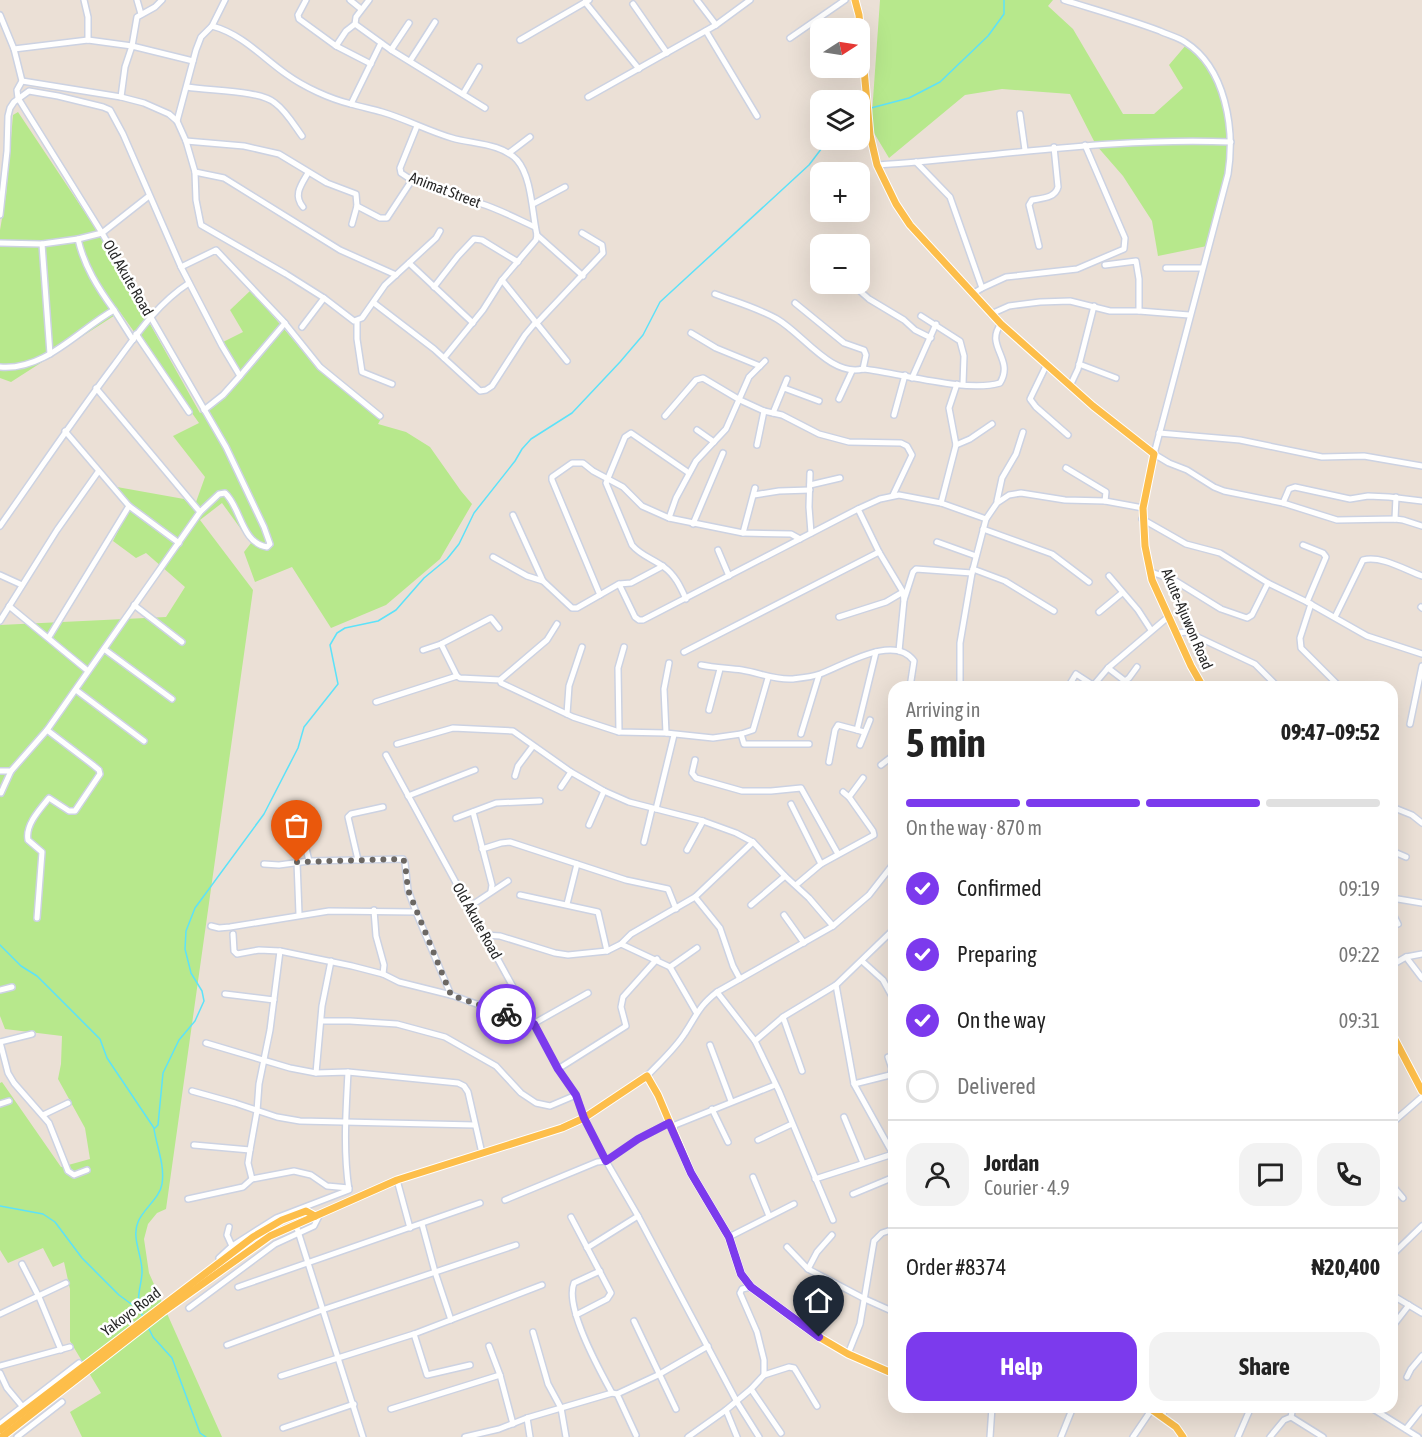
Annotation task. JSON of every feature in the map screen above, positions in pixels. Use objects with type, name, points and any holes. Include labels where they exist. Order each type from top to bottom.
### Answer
[{"type":"main road","points":[[855,0],[860,25],[868,120],[877,165],[896,204],[910,225],[1001,324],[1093,406],[1154,454]]},
{"type":"main road","name":"Akute-Ajuwon Road","points":[[1154,454],[1143,508],[1145,546],[1152,580],[1200,681]]},
{"type":"main road","points":[[1398,1045],[1422,1090]]},
{"type":"main road","points":[[2,1437],[10,1434],[45,1399],[270,1236],[297,1229],[317,1215],[397,1180],[562,1128],[584,1118],[647,1076],[658,1095],[691,1173],[729,1237],[741,1274],[751,1287],[819,1337],[849,1354],[888,1371]]},
{"type":"main road","name":"Yakoyo Road","points":[[0,1430],[45,1399],[253,1237],[282,1220],[306,1211],[317,1215]]},
{"type":"main road","points":[[1158,1413],[1176,1426],[1183,1437]]},
{"type":"street","points":[[84,0],[88,16],[88,39]]},
{"type":"street","points":[[137,0],[141,14]]},
{"type":"street","points":[[121,97],[125,67],[132,46],[137,17],[155,7],[162,0]]},
{"type":"street","points":[[177,121],[201,38],[212,26],[225,0]]},
{"type":"street","points":[[304,0],[298,15],[299,19],[336,46],[371,64]]},
{"type":"street","points":[[350,0],[361,9]]},
{"type":"street","points":[[336,46],[346,31],[355,24],[356,17],[369,0]]},
{"type":"street","points":[[697,0],[716,25]]},
{"type":"street","points":[[588,97],[706,31],[750,0]]},
{"type":"street","points":[[790,38],[845,0]]},
{"type":"street","points":[[1064,0],[1135,22],[1184,41],[1202,55],[1213,74],[1230,120],[1232,142],[1228,174],[1154,454],[1191,471],[1214,487],[1282,503],[1337,520],[1395,519],[1422,526]]},
{"type":"street","points":[[520,40],[587,1],[639,69]]},
{"type":"street","points":[[633,4],[668,53]]},
{"type":"street","points":[[0,15],[14,49],[22,81],[17,90],[18,98]]},
{"type":"street","points":[[410,61],[435,22]]},
{"type":"street","points":[[391,50],[409,23]]},
{"type":"street","points":[[355,24],[391,50],[485,108]]},
{"type":"street","points":[[212,26],[233,34],[288,76],[332,98],[384,112],[451,138],[484,144],[509,153],[521,166],[533,204],[537,235],[533,244],[502,280],[473,323],[444,358]]},
{"type":"street","points":[[706,31],[758,116]]},
{"type":"street","points":[[14,49],[88,39],[132,46],[193,61]]},
{"type":"street","points":[[351,104],[381,43]]},
{"type":"street","points":[[463,94],[479,67]]},
{"type":"street","points":[[22,81],[121,97],[156,107],[177,121],[186,141],[195,172],[199,220],[204,227],[324,297],[357,321]]},
{"type":"street","points":[[187,87],[264,96],[284,111],[302,136]]},
{"type":"street","points":[[0,215],[8,151],[8,116],[10,108],[18,98],[29,91],[110,110],[123,134],[181,267],[240,376]]},
{"type":"street","name":"Old Akute Road","points":[[18,98],[102,232],[204,410],[236,467],[270,541],[267,547],[259,546],[254,541],[225,493],[219,494],[200,512]]},
{"type":"street","points":[[1020,114],[1025,150]]},
{"type":"street","name":"Animat Street","points":[[417,126],[399,170],[412,180],[497,209],[536,227]]},
{"type":"street","points":[[509,153],[530,137]]},
{"type":"street","points":[[877,165],[1054,147],[1178,140],[1232,142]]},
{"type":"street","points":[[186,141],[244,146],[279,154],[327,183],[356,194],[357,206],[352,224]]},
{"type":"street","points":[[974,293],[1006,277],[1077,269],[1124,249],[1125,238],[1085,145]]},
{"type":"street","points":[[1039,246],[1029,205],[1032,200],[1050,196],[1057,191],[1054,147]]},
{"type":"street","points":[[916,162],[951,198],[982,288]]},
{"type":"street","points":[[195,172],[224,178],[340,250],[396,275]]},
{"type":"street","points":[[303,207],[299,201],[298,192],[308,173]]},
{"type":"street","points":[[357,206],[380,218],[387,218],[412,180]]},
{"type":"street","points":[[533,204],[565,187]]},
{"type":"street","points":[[0,243],[42,244],[78,239],[102,232],[149,196]]},
{"type":"street","points":[[357,321],[374,303],[385,285],[436,238],[440,231]]},
{"type":"street","points":[[374,303],[444,358],[480,391],[486,390],[492,386],[525,334],[603,253],[604,248],[582,233]]},
{"type":"street","points":[[537,235],[583,276]]},
{"type":"street","points":[[78,239],[86,265],[97,285],[189,412]]},
{"type":"street","points":[[434,287],[458,256],[474,240],[482,240],[518,262]]},
{"type":"street","points":[[42,244],[50,354]]},
{"type":"street","points":[[181,267],[216,250],[285,323],[320,367],[380,416]]},
{"type":"street","points":[[1105,265],[1136,261],[1139,279],[1139,311]]},
{"type":"street","points":[[409,263],[473,323]]},
{"type":"street","points":[[1166,268],[1202,268]]},
{"type":"street","points":[[502,280],[567,361]]},
{"type":"street","points":[[0,526],[65,431],[135,337],[158,308],[189,283]]},
{"type":"street","points":[[716,294],[776,319],[835,364],[852,371],[863,369],[960,384],[993,385],[1000,383],[1003,378],[1004,364],[994,338],[1001,324]]},
{"type":"street","points":[[863,294],[904,320],[915,330],[931,338]]},
{"type":"street","points":[[303,327],[324,297]]},
{"type":"street","points":[[991,314],[1009,306],[1040,302],[1070,302],[1110,311],[1190,315]]},
{"type":"street","points":[[795,303],[844,343],[864,350],[866,356],[863,369]]},
{"type":"street","points":[[1070,386],[1079,364],[1094,306]]},
{"type":"street","points":[[0,367],[14,368],[50,354],[114,310]]},
{"type":"street","points":[[921,316],[960,342],[964,356],[960,384],[949,408],[956,445],[941,503]]},
{"type":"street","points":[[357,321],[362,372],[392,384]]},
{"type":"street","points":[[204,410],[223,395],[285,323]]},
{"type":"street","points":[[912,378],[936,324]]},
{"type":"street","points":[[691,333],[716,348],[760,366]]},
{"type":"street","points":[[669,518],[689,473],[705,450],[726,429],[749,376],[765,361]]},
{"type":"street","points":[[1079,364],[1116,378]]},
{"type":"street","points":[[1046,366],[1030,399],[1068,435]]},
{"type":"street","points":[[839,399],[852,371]]},
{"type":"street","points":[[894,415],[905,375]]},
{"type":"street","points":[[665,416],[700,378],[706,379],[740,400],[819,434],[841,441],[902,443],[907,446],[912,455],[893,495]]},
{"type":"street","points":[[774,413],[788,379]]},
{"type":"street","points":[[1,794],[11,771],[47,730],[200,512],[96,388]]},
{"type":"street","points":[[784,388],[819,401]]},
{"type":"street","points":[[757,445],[764,411]]},
{"type":"street","points":[[956,445],[970,439],[992,424]]},
{"type":"street","points":[[697,430],[714,442]]},
{"type":"street","points":[[65,431],[129,506],[179,543]]},
{"type":"street","points":[[997,503],[1002,478],[1016,454],[1023,432]]},
{"type":"street","points":[[686,598],[674,576],[632,545],[607,487],[625,437],[631,433],[689,473]]},
{"type":"street","points":[[1158,433],[1240,440],[1322,457],[1365,456],[1422,466]]},
{"type":"street","points":[[693,524],[723,453]]},
{"type":"street","points":[[600,595],[552,480],[552,477],[572,463],[580,461],[622,487],[642,506],[669,518],[743,533],[791,534],[800,539]]},
{"type":"street","points":[[1066,468],[1106,492],[1105,501]]},
{"type":"street","points":[[0,621],[98,472]]},
{"type":"street","points":[[810,473],[811,533]]},
{"type":"street","points":[[754,495],[810,488],[840,478]]},
{"type":"street","points":[[1282,503],[1290,489],[1295,487],[1350,499],[1368,496],[1422,501]]},
{"type":"street","points":[[743,533],[755,488]]},
{"type":"street","points":[[960,681],[960,643],[976,556],[986,519],[997,503],[1015,493],[1065,500],[1105,501],[1143,508]]},
{"type":"street","points":[[619,584],[635,617],[639,620],[858,509],[893,495],[941,503],[986,519]]},
{"type":"street","points":[[1395,519],[1396,497]]},
{"type":"street","points":[[49,637],[129,506]]},
{"type":"street","points":[[858,509],[879,552],[903,592],[904,600]]},
{"type":"street","points":[[513,515],[543,581],[572,608],[577,608],[619,584],[631,583],[663,566]]},
{"type":"street","points":[[1142,519],[1186,544],[1220,553],[1268,583],[1367,636],[1422,654]]},
{"type":"street","points":[[983,530],[1052,554],[1089,582]]},
{"type":"street","points":[[937,542],[976,556]]},
{"type":"street","points":[[1303,545],[1323,553],[1326,557],[1309,603],[1299,643],[1332,681]]},
{"type":"street","points":[[718,550],[729,576]]},
{"type":"street","points":[[684,652],[879,552]]},
{"type":"street","points":[[493,557],[527,576],[543,581]]},
{"type":"street","points":[[1335,617],[1363,560],[1370,558],[1385,562],[1422,576]]},
{"type":"street","points":[[899,651],[904,600],[913,572],[918,568],[973,571],[1005,582],[1054,611]]},
{"type":"street","points":[[1151,572],[1174,580],[1221,609],[1247,618],[1252,615],[1268,583]]},
{"type":"street","points":[[0,575],[22,585]]},
{"type":"street","points":[[1109,576],[1138,610],[1151,630]]},
{"type":"street","points":[[839,617],[886,602],[903,592]]},
{"type":"street","points":[[1098,612],[1122,593]]},
{"type":"street","points":[[134,605],[182,642]]},
{"type":"street","points":[[9,606],[88,671]]},
{"type":"street","points":[[1096,681],[1108,668],[1168,617]]},
{"type":"street","points":[[423,650],[441,644],[491,618],[499,628]]},
{"type":"street","points":[[376,702],[457,676],[500,680],[548,640],[557,624]]},
{"type":"street","points":[[1177,633],[1186,632],[1250,661],[1272,681]]},
{"type":"street","points":[[441,644],[457,676]]},
{"type":"street","points":[[567,714],[569,686],[582,647]]},
{"type":"street","points":[[619,732],[618,668],[624,647]]},
{"type":"street","points":[[104,649],[172,699]]},
{"type":"street","points":[[701,665],[744,670],[768,678],[792,679],[819,675],[850,660],[876,652],[899,651],[914,661],[911,681]]},
{"type":"street","points":[[857,730],[876,652]]},
{"type":"street","points":[[666,733],[664,689],[669,663]]},
{"type":"street","points":[[1410,724],[1422,666]]},
{"type":"street","points":[[1108,668],[1125,681],[1137,667]]},
{"type":"street","points":[[709,710],[720,669]]},
{"type":"street","points":[[1072,681],[1076,674],[1085,681]]},
{"type":"street","points":[[801,734],[819,675]]},
{"type":"street","points":[[500,680],[501,683],[567,714],[619,732],[666,733],[707,738],[741,734],[753,730],[768,678]]},
{"type":"street","points":[[76,690],[144,741]]},
{"type":"street","points":[[860,745],[870,720]]},
{"type":"street","points":[[829,762],[838,725],[864,732]]},
{"type":"street","points":[[397,744],[463,728],[509,729],[571,772],[604,791],[654,809],[703,821],[753,842],[833,926]]},
{"type":"street","points":[[37,918],[42,852],[28,840],[28,832],[33,820],[49,798],[69,811],[75,811],[100,774],[93,765],[47,730]]},
{"type":"street","points":[[741,734],[744,744],[809,744]]},
{"type":"street","points":[[644,842],[674,735]]},
{"type":"street","points":[[515,776],[518,766],[533,746]]},
{"type":"street","name":"Old Akute Road","points":[[386,755],[558,1069],[576,1095],[584,1118],[606,1161],[759,1437]]},
{"type":"street","points":[[695,760],[692,773],[696,778],[742,791],[801,789],[838,854]]},
{"type":"street","points":[[881,765],[888,760]]},
{"type":"street","points":[[408,796],[475,770]]},
{"type":"street","points":[[0,771],[11,771]]},
{"type":"street","points":[[561,787],[571,772]]},
{"type":"street","points":[[849,797],[863,778]]},
{"type":"street","points":[[589,825],[604,791]]},
{"type":"street","points":[[796,885],[821,864],[874,833],[843,792]]},
{"type":"street","points":[[456,818],[496,803],[540,801]]},
{"type":"street","points":[[791,804],[821,864]]},
{"type":"street","points":[[358,860],[348,820],[349,815],[383,807]]},
{"type":"street","points":[[1398,809],[1412,815],[1422,823]]},
{"type":"street","points":[[473,812],[492,885],[491,891]]},
{"type":"street","points":[[687,850],[703,821]]},
{"type":"street","points":[[302,832],[309,861]]},
{"type":"street","points":[[482,849],[510,842],[626,880],[668,889],[676,909]]},
{"type":"street","points":[[485,935],[500,936],[568,955],[607,951],[621,944],[631,934],[695,897],[753,842]]},
{"type":"street","points":[[1398,854],[1406,857]]},
{"type":"street","points":[[264,864],[403,859],[408,890],[451,995]]},
{"type":"street","points":[[297,862],[299,914]]},
{"type":"street","points":[[567,904],[577,864]]},
{"type":"street","points":[[647,1076],[685,1034],[696,1012],[717,992],[833,926],[869,895],[888,871]]},
{"type":"street","points":[[751,905],[785,876]]},
{"type":"street","points":[[470,907],[508,881]]},
{"type":"street","points":[[520,895],[597,912],[607,951]]},
{"type":"street","points":[[695,897],[720,928],[740,979]]},
{"type":"street","points":[[1398,899],[1422,903]]},
{"type":"street","points":[[374,910],[376,936],[384,965],[383,974]]},
{"type":"street","points":[[211,926],[230,927],[299,914],[329,911],[417,912]]},
{"type":"street","points":[[784,915],[804,943]]},
{"type":"street","points":[[233,934],[234,951],[237,954],[259,950],[280,951],[331,961],[451,995],[534,1024],[588,993]]},
{"type":"street","points":[[755,1041],[783,1017],[836,985],[888,937]]},
{"type":"street","points":[[621,944],[670,967],[696,1012]]},
{"type":"street","points":[[670,967],[697,948]]},
{"type":"street","points":[[252,1179],[248,1163],[280,951]]},
{"type":"street","points":[[1398,962],[1406,957],[1422,954]]},
{"type":"street","points":[[1406,957],[1422,978]]},
{"type":"street","points":[[558,1069],[626,1026],[621,1007],[623,997],[657,959]]},
{"type":"street","points":[[316,1073],[322,1006],[331,961]]},
{"type":"street","points":[[862,961],[883,980],[888,989]]},
{"type":"street","points":[[836,985],[854,1084],[888,1146]]},
{"type":"street","points":[[0,990],[12,987]]},
{"type":"street","points":[[717,992],[755,1041],[833,1220]]},
{"type":"street","points":[[225,994],[274,1000]]},
{"type":"street","points":[[783,1017],[802,1071]]},
{"type":"street","points":[[322,1021],[397,1024],[445,1037],[496,1066],[521,1093],[536,1103],[550,1106],[576,1095]]},
{"type":"street","points":[[32,1034],[0,1042],[9,1073],[14,1083],[53,1129],[68,1171],[74,1175],[87,1170]]},
{"type":"street","points":[[206,1043],[264,1061],[316,1073],[348,1072],[458,1083],[468,1092],[481,1149]]},
{"type":"street","points":[[710,1045],[731,1101]]},
{"type":"street","points":[[348,1072],[344,1122],[345,1163],[349,1188]]},
{"type":"street","points":[[854,1084],[888,1076]]},
{"type":"street","points":[[673,1132],[675,1125],[775,1084]]},
{"type":"street","points":[[192,1091],[235,1102],[277,1118],[300,1121],[475,1125]]},
{"type":"street","points":[[1398,1118],[1422,1097]]},
{"type":"street","points":[[0,1104],[9,1101]]},
{"type":"street","points":[[43,1115],[68,1103]]},
{"type":"street","points":[[712,1109],[728,1142]]},
{"type":"street","points":[[844,1117],[863,1162]]},
{"type":"street","points":[[505,1200],[597,1162],[606,1161],[638,1139],[669,1123]]},
{"type":"street","points":[[758,1140],[792,1124]]},
{"type":"street","points":[[194,1145],[250,1150]]},
{"type":"street","points":[[815,1179],[863,1162],[888,1156]]},
{"type":"street","points":[[188,1199],[243,1187],[252,1179],[294,1171],[311,1175],[327,1185],[349,1188]]},
{"type":"street","points":[[753,1177],[769,1216]]},
{"type":"street","points":[[853,1194],[888,1179]]},
{"type":"street","points":[[397,1180],[410,1228]]},
{"type":"street","points":[[219,1258],[232,1246],[276,1218],[348,1191],[349,1188]]},
{"type":"street","points":[[1398,1192],[1403,1198]]},
{"type":"street","points":[[238,1287],[480,1203]]},
{"type":"street","points":[[729,1237],[794,1204]]},
{"type":"street","points":[[571,1216],[611,1295],[576,1315]]},
{"type":"street","points":[[587,1248],[638,1216]]},
{"type":"street","points":[[422,1224],[435,1272],[452,1320]]},
{"type":"street","points":[[229,1227],[227,1234],[232,1246]]},
{"type":"street","points":[[1398,1249],[1420,1228],[1422,1236]]},
{"type":"street","points":[[189,1308],[297,1229],[363,1437]]},
{"type":"street","points":[[849,1354],[860,1324],[874,1241],[882,1233],[888,1231]]},
{"type":"street","points":[[808,1269],[817,1252],[832,1235]]},
{"type":"street","points":[[227,1345],[322,1310],[516,1245]]},
{"type":"street","points":[[787,1247],[808,1269],[888,1309]]},
{"type":"street","points":[[22,1264],[39,1297],[61,1350]]},
{"type":"street","points":[[600,1271],[574,1283],[572,1293],[576,1315],[593,1357],[636,1435]]},
{"type":"street","points":[[0,1314],[66,1283]]},
{"type":"street","points":[[282,1376],[414,1334],[542,1285]]},
{"type":"street","points":[[751,1287],[742,1289],[740,1293],[757,1332],[764,1360],[764,1376]]},
{"type":"street","points":[[1398,1299],[1422,1313]]},
{"type":"street","points":[[1398,1319],[1408,1305]]},
{"type":"street","points":[[634,1321],[676,1409]]},
{"type":"street","points":[[533,1332],[548,1384],[561,1407],[566,1437]]},
{"type":"street","points":[[414,1334],[427,1375],[470,1365]]},
{"type":"street","points":[[489,1346],[500,1375],[513,1424]]},
{"type":"street","points":[[465,1437],[513,1424],[561,1407],[614,1394],[658,1375],[708,1346]]},
{"type":"street","points":[[0,1366],[70,1347]]},
{"type":"street","points":[[1407,1377],[1422,1356]]},
{"type":"street","points":[[0,1424],[79,1363]]},
{"type":"street","points":[[688,1437],[726,1410],[764,1376],[789,1368],[794,1368],[817,1406]]},
{"type":"street","points":[[0,1373],[7,1388],[22,1406]]},
{"type":"street","points":[[391,1409],[500,1375]]},
{"type":"street","points":[[751,1389],[781,1433]]},
{"type":"street","points":[[17,1437],[62,1402]]},
{"type":"street","points":[[283,1428],[354,1404]]},
{"type":"street","points":[[1406,1428],[1422,1409]]},
{"type":"street","points":[[726,1410],[736,1437]]},
{"type":"street","points":[[990,1437],[992,1413]]},
{"type":"street","points":[[1061,1437],[1071,1413]]},
{"type":"street","points":[[1133,1437],[1147,1413]]},
{"type":"street","points":[[1238,1437],[1248,1413]]},
{"type":"street","points":[[1291,1417],[1292,1413]]},
{"type":"street","points":[[1380,1413],[1418,1437]]},
{"type":"street","points":[[1270,1437],[1284,1420],[1291,1417]]},
{"type":"street","points":[[1291,1417],[1323,1437]]},
{"type":"street","points":[[527,1418],[530,1437]]},
{"type":"green space","points":[[880,0],[1053,0],[1048,6],[1073,29],[1123,114],[1154,114],[1183,88],[1169,65],[1186,45],[1200,56],[1217,86],[1230,130],[1227,166],[1207,246],[1158,256],[1152,221],[1123,176],[1096,145],[1070,94],[1002,89],[965,95],[889,158],[871,128]]},
{"type":"green space","points":[[18,112],[100,235],[200,413],[240,380],[221,343],[243,332],[230,310],[251,290],[312,362],[382,417],[378,424],[406,432],[430,447],[472,504],[440,559],[386,605],[331,628],[292,567],[255,582],[244,552],[251,543],[222,503],[200,520],[253,590],[166,1209],[157,1213],[148,1224],[144,1239],[149,1273],[222,1437],[82,1437],[70,1412],[101,1393],[70,1341],[70,1289],[64,1262],[53,1267],[43,1248],[8,1263],[0,1250],[0,1083],[2,1082],[61,1167],[90,1159],[85,1128],[58,1079],[62,1036],[5,1029],[0,1016],[0,625],[166,617],[185,587],[146,553],[136,558],[113,541],[131,505],[117,487],[184,499],[198,514],[196,502],[205,477],[173,436],[199,423],[120,312],[11,382],[0,378],[0,230],[6,195],[13,115]]},
{"type":"waterway","points":[[871,108],[909,98],[940,82],[988,36],[1004,14],[1004,0]]},
{"type":"waterway","points":[[143,1317],[138,1300],[142,1267],[136,1241],[136,1228],[140,1217],[158,1194],[162,1184],[162,1163],[154,1129],[158,1125],[163,1073],[179,1040],[195,1021],[204,1001],[202,991],[191,973],[185,949],[186,931],[195,908],[264,814],[298,748],[304,727],[338,684],[330,645],[337,633],[345,628],[378,621],[396,610],[424,578],[447,559],[459,544],[474,513],[531,439],[572,413],[643,335],[660,302],[809,165],[820,150]]},
{"type":"waterway","points":[[0,945],[21,966],[37,976],[100,1039],[107,1058],[154,1128]]},
{"type":"waterway","points":[[0,1206],[43,1214],[55,1222],[82,1258],[119,1295],[138,1309]]},
{"type":"waterway","points":[[148,1327],[153,1337],[172,1358],[200,1433],[206,1437]]},
{"type":"way so far","points":[[297,862],[403,859],[408,890],[451,995],[506,1014]]},
{"type":"route","points":[[506,1014],[534,1024],[558,1069],[576,1095],[584,1118],[606,1161],[638,1139],[669,1123],[691,1173],[714,1208],[729,1237],[741,1274],[751,1287],[768,1302],[819,1337]]}]
